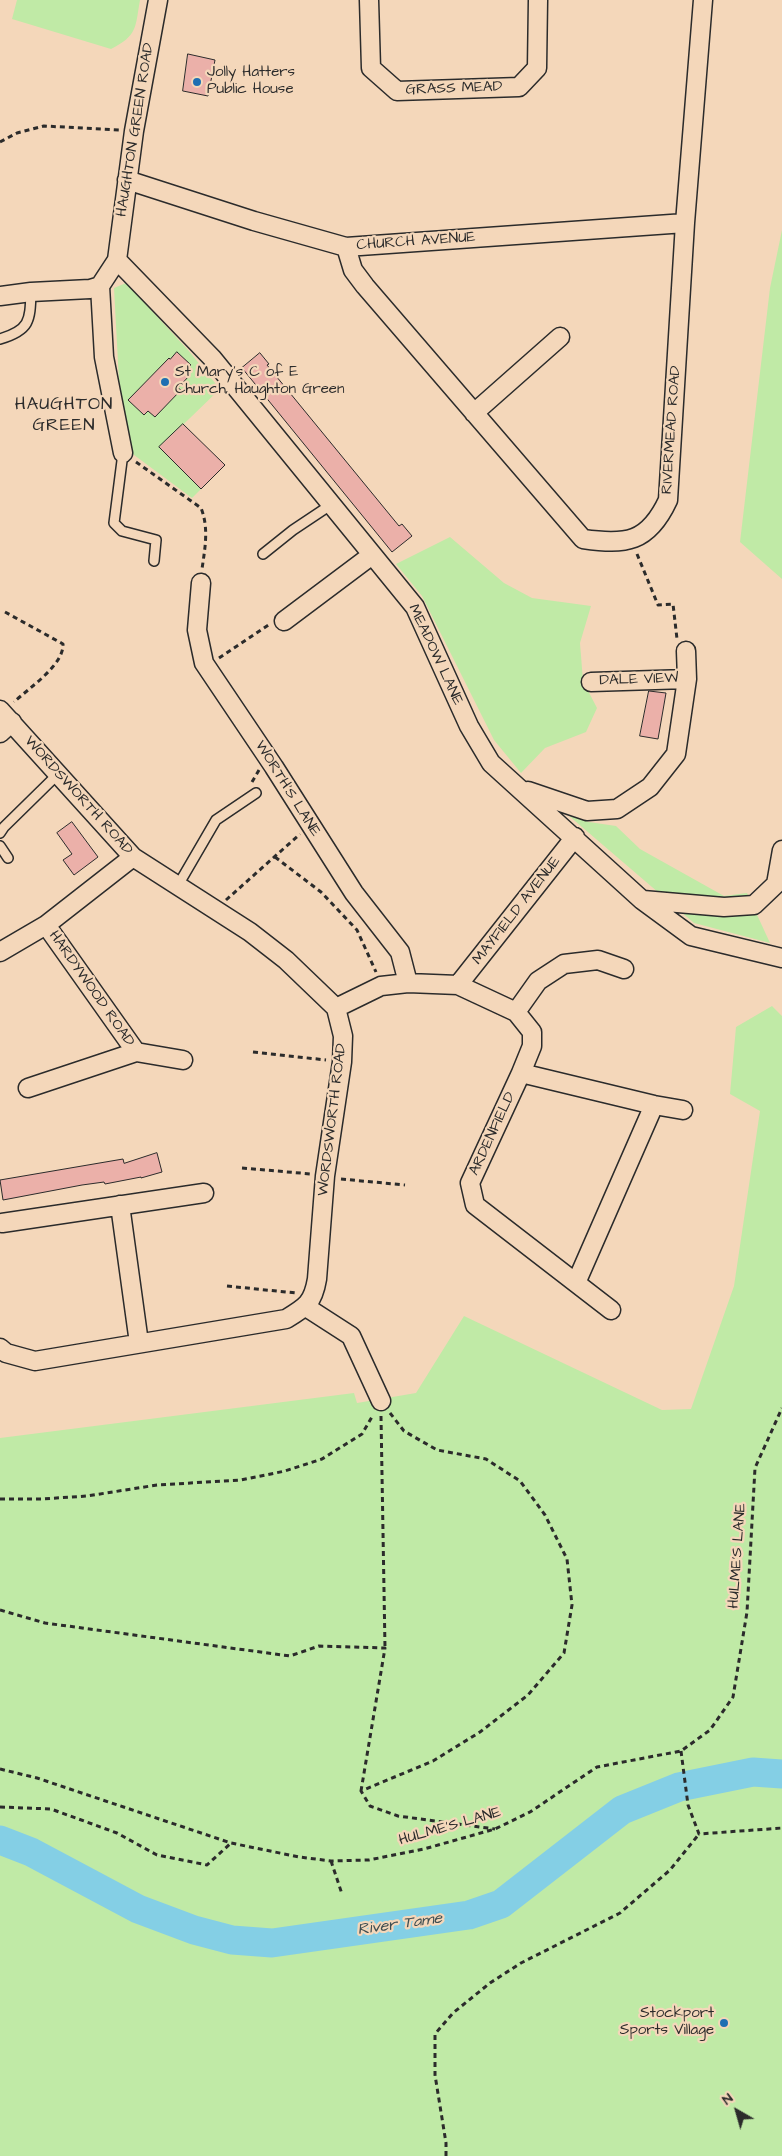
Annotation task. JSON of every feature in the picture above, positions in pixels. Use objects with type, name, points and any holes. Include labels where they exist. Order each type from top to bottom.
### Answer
[{"type":"street","name":"HAUGHTON GREEN ROAD","points":[[117,260],[134,131],[158,0]]},
{"type":"street","name":"GRASS MEAD","points":[[370,0],[371,68],[397,91],[519,87],[537,68],[538,0]]},
{"type":"street","name":"RIVERMEAD ROAD","points":[[346,247],[353,270],[365,286],[583,539],[612,542],[631,539],[645,532],[656,521],[668,500],[685,222],[703,0]]},
{"type":"street","name":"CHURCH AVENUE","points":[[127,180],[254,221],[346,247],[685,222]]},
{"type":"street","points":[[117,260],[100,286],[104,357],[123,453]]},
{"type":"street","name":"MEADOW LANE","points":[[117,260],[212,358],[332,503],[415,608],[468,726],[491,763],[575,837],[642,900],[691,936],[782,958]]},
{"type":"street","points":[[0,296],[32,292],[90,289],[100,286]]},
{"type":"street","points":[[474,413],[560,336]]},
{"type":"street","points":[[284,621],[372,555]]},
{"type":"street","name":"WORTH'S LANE","points":[[201,583],[197,630],[204,663],[274,767],[354,893],[400,952],[408,983]]},
{"type":"street","name":"DALE VIEW","points":[[522,791],[529,791],[587,811],[617,809],[650,787],[676,754],[687,679],[686,652]]},
{"type":"street","name":"DALE VIEW","points":[[591,682],[687,679]]},
{"type":"street","name":"WORDSWORTH ROAD","points":[[4,720],[58,774],[132,857],[250,932],[286,960],[336,1008],[343,1036],[342,1062],[325,1176],[310,1301]]},
{"type":"street","name":"MAYFIELD AVENUE","points":[[458,985],[575,837]]},
{"type":"street","points":[[642,900],[724,907],[754,904],[776,884],[782,850]]},
{"type":"street","points":[[0,952],[46,925],[132,857]]},
{"type":"street","name":"HARDYWOOD ROAD","points":[[46,925],[136,1052]]},
{"type":"street","points":[[516,1012],[538,981],[564,964],[598,960],[624,969]]},
{"type":"street","points":[[336,1008],[381,986],[408,983],[458,985],[516,1012],[532,1032],[532,1046],[522,1073]]},
{"type":"street","name":"HARDYWOOD ROAD","points":[[28,1088],[136,1052],[183,1060]]},
{"type":"street","name":"ARDENFIELD","points":[[611,1310],[475,1205],[470,1183],[522,1073],[654,1105],[683,1110]]},
{"type":"street","points":[[576,1283],[654,1105]]},
{"type":"street","points":[[2,1224],[204,1193]]},
{"type":"street","points":[[120,1205],[139,1343]]},
{"type":"street","points":[[0,1348],[6,1353],[35,1361],[286,1319],[310,1301],[351,1336],[381,1401]]},
{"type":"lane","points":[[0,339],[24,329],[29,322],[32,292]]},
{"type":"lane","points":[[123,453],[114,523],[122,531],[156,540],[154,561]]},
{"type":"lane","points":[[263,554],[332,503]]},
{"type":"lane","points":[[0,833],[58,774]]},
{"type":"lane","points":[[177,887],[216,820],[256,793]]},
{"type":"lane","points":[[0,846],[8,858]]},
{"type":"path","points":[[0,142],[17,133],[44,126],[134,131]]},
{"type":"path","points":[[123,453],[201,508],[206,536],[201,583]]},
{"type":"path","points":[[631,539],[658,605],[673,604],[676,639],[686,652]]},
{"type":"path","points":[[4,720],[64,652],[63,644],[5,612]]},
{"type":"path","points":[[206,666],[278,619],[284,621]]},
{"type":"path","points":[[217,911],[220,905],[300,833]]},
{"type":"path","points":[[275,857],[321,892],[357,930],[377,975]]},
{"type":"path","points":[[253,1052],[342,1062]]},
{"type":"path","points":[[242,1168],[405,1186]]},
{"type":"path","points":[[227,1286],[310,1301]]},
{"type":"path","points":[[0,1498],[42,1499],[87,1496],[157,1485],[241,1480],[286,1471],[322,1459],[362,1434],[381,1401]]},
{"type":"path","points":[[381,1401],[386,1648],[361,1791],[370,1806],[398,1816],[495,1829]]},
{"type":"path","points":[[361,1791],[434,1761],[480,1732],[528,1695],[564,1653],[572,1605],[567,1559],[545,1515],[520,1481],[486,1459],[437,1450],[404,1431],[381,1401]]},
{"type":"path","name":"HULME'S LANE","points":[[0,1769],[56,1784],[231,1843],[299,1858],[331,1861],[369,1860],[424,1849],[495,1829],[530,1812],[597,1767],[680,1751],[710,1730],[733,1697],[747,1612],[755,1468],[782,1408]]},
{"type":"path","points":[[0,1610],[44,1623],[290,1656],[319,1646],[386,1648]]},
{"type":"path","points":[[680,1751],[688,1805],[699,1834]]},
{"type":"path","points":[[0,1807],[51,1809],[117,1832],[157,1855],[207,1865],[231,1843]]},
{"type":"path","points":[[446,2156],[446,2143],[435,2075],[435,2034],[453,2013],[490,1983],[521,1963],[620,1913],[670,1870],[699,1834],[782,1828]]},
{"type":"path","points":[[331,1861],[342,1894]]},
{"type":"green space","points":[[17,0],[140,0],[134,30],[131,35],[111,49],[12,19]]},
{"type":"green space","points":[[782,230],[782,579],[740,542],[770,288]]},
{"type":"green space","points":[[126,283],[188,350],[220,389],[160,447],[201,489],[192,498],[130,452],[119,381],[114,288]]},
{"type":"green space","points":[[450,537],[504,583],[532,598],[591,606],[580,643],[583,681],[597,708],[586,732],[545,748],[521,773],[494,740],[422,596],[396,564]]},
{"type":"green space","points":[[568,815],[589,822],[616,826],[640,849],[724,896],[747,893],[770,943],[694,923]]},
{"type":"green space","points":[[772,1006],[782,1016],[782,2156],[0,2156],[0,1438],[354,1393],[357,1403],[416,1393],[464,1316],[662,1410],[691,1409],[734,1286],[760,1111],[730,1094],[736,1027]]},
{"type":"building","name":"Jolly Hatters Public House","points":[[188,54],[215,60],[208,96],[183,91]]},
{"type":"building","name":"St Mary's C of E Church, Haughton Green","points":[[177,352],[191,365],[184,372],[189,376],[178,388],[181,390],[155,417],[148,411],[144,415],[128,400]]},
{"type":"building","points":[[260,353],[269,364],[267,365],[399,526],[402,524],[412,536],[392,552],[242,368]]},
{"type":"building","points":[[183,424],[225,465],[201,489],[159,447]]},
{"type":"building","points":[[649,691],[666,693],[658,739],[640,736]]},
{"type":"building","points":[[72,822],[98,857],[74,875],[63,860],[72,854],[57,833]]},
{"type":"building","points":[[157,1153],[162,1172],[141,1178],[105,1184],[104,1182],[82,1185],[3,1200],[0,1180],[123,1159],[124,1163]]},
{"type":"waterway","name":"River Tame","points":[[0,1840],[31,1852],[138,1909],[194,1930],[232,1940],[272,1943],[469,1915],[501,1904],[622,1810],[679,1787],[753,1772],[782,1774]]},
{"type":"place","name":"Jolly Hatters Public House","points":[[197,82]]},
{"type":"place","name":"St Mary's C of E Church, Haughton Green","points":[[165,382]]},
{"type":"place","name":"Stockport Sports Village","points":[[724,2023]]},
{"type":"district","name":"HAUGHTON GREEN","points":[[64,415]]}]
